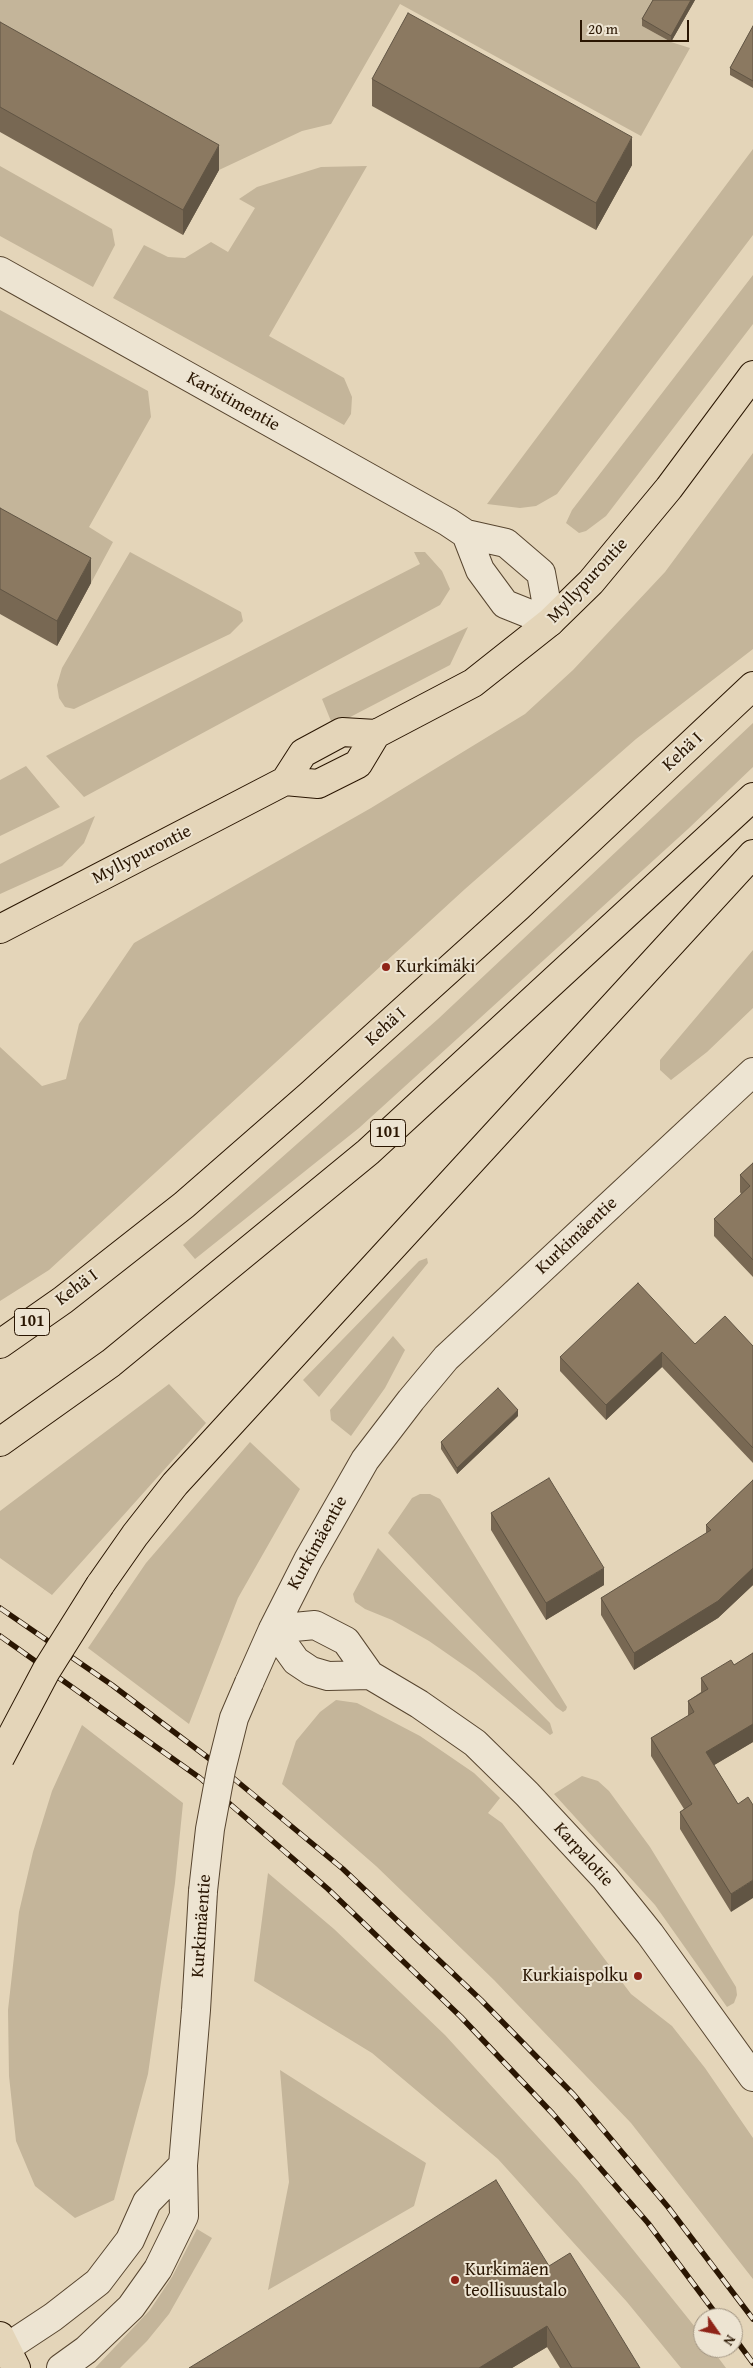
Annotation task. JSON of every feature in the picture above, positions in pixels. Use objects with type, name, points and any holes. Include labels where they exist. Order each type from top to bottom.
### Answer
[{"type":"main road","name":"Myllypurontie","points":[[0,929],[284,781],[318,784],[358,764],[376,734],[473,683],[550,622],[591,582],[627,541],[753,375]]},
{"type":"main road","name":"Kehä I","points":[[0,1344],[63,1300],[184,1206],[518,907],[753,686]]},
{"type":"main road","name":"101","points":[[0,1442],[111,1363],[368,1152],[753,796]]},
{"type":"main road","points":[[0,1758],[46,1671],[100,1585],[135,1535],[175,1484],[753,854]]},
{"type":"street","name":"Karistimentie","points":[[0,271],[448,522],[466,534],[506,543],[541,573],[550,622]]},
{"type":"street","points":[[466,534],[480,570],[505,604],[550,622]]},
{"type":"street","name":"Kurkimäentie","points":[[61,2368],[86,2350],[131,2308],[158,2269],[184,2216],[183,2165],[196,2010],[203,1891],[210,1829],[220,1770],[234,1718],[273,1629],[308,1560],[365,1460],[446,1358],[753,1072]]},
{"type":"street","name":"Karpalotie","points":[[273,1629],[315,1625],[346,1641],[370,1675],[419,1704],[475,1743],[527,1794],[605,1878],[650,1934],[752,2071]]},
{"type":"street","points":[[273,1629],[296,1661],[311,1671],[328,1676],[370,1675]]},
{"type":"street","points":[[5,2351],[98,2282],[130,2240],[148,2202],[183,2165]]},
{"type":"shaded area","points":[[0,0],[656,0],[642,26],[671,42],[690,48],[641,136],[400,4],[331,124],[302,131],[219,170],[0,47]]},
{"type":"shaded area","points":[[753,149],[753,235],[557,494],[536,506],[520,508],[487,504]]},
{"type":"shaded area","points":[[0,166],[112,229],[115,245],[93,287],[0,236]]},
{"type":"shaded area","points":[[367,166],[269,336],[344,378],[352,397],[351,414],[344,425],[113,298],[144,245],[168,257],[185,258],[211,242],[228,252],[255,208],[239,199],[257,187],[321,167]]},
{"type":"shaded area","points":[[753,275],[753,324],[606,516],[586,531],[579,533],[566,523],[572,510]]},
{"type":"shaded area","points":[[0,310],[148,391],[151,417],[89,527],[113,542],[91,583],[0,533]]},
{"type":"shaded area","points":[[753,453],[753,649],[636,739],[465,889],[49,1270],[0,1301],[0,1047],[42,1086],[66,1079],[79,1024],[134,943],[371,808],[525,714],[573,670],[665,572]]},
{"type":"shaded area","points":[[130,552],[241,612],[243,621],[230,634],[74,709],[65,707],[59,698],[57,685],[62,668]]},
{"type":"shaded area","points":[[414,552],[425,552],[442,571],[450,589],[440,605],[84,797],[46,756],[420,564]]},
{"type":"shaded area","points":[[468,627],[450,665],[333,726],[322,699]]},
{"type":"shaded area","points":[[753,723],[753,767],[688,829],[359,1128],[195,1259],[183,1245],[438,1019]]},
{"type":"shaded area","points":[[26,766],[60,807],[0,836],[0,780]]},
{"type":"shaded area","points":[[95,816],[84,843],[62,866],[0,894],[0,864]]},
{"type":"shaded area","points":[[753,950],[753,1008],[707,1052],[671,1080],[660,1070],[660,1060]]},
{"type":"shaded area","points":[[427,1258],[428,1263],[319,1397],[303,1380],[419,1261]]},
{"type":"shaded area","points":[[393,1336],[405,1350],[385,1388],[351,1436],[331,1420],[330,1410]]},
{"type":"shaded area","points":[[169,1384],[206,1423],[52,1595],[0,1558],[0,1511]]},
{"type":"shaded area","points":[[250,1442],[300,1489],[238,1598],[189,1724],[88,1648],[146,1563]]},
{"type":"shaded area","points":[[420,1494],[430,1494],[440,1499],[567,1707],[563,1712],[556,1707],[388,1533],[412,1498]]},
{"type":"shaded area","points":[[378,1548],[550,1723],[553,1733],[550,1735],[475,1673],[429,1641],[392,1620],[365,1609],[355,1602],[353,1594]]},
{"type":"shaded area","points":[[336,1700],[357,1703],[420,1736],[474,1773],[500,1798],[488,1813],[502,1823],[631,1994],[672,2026],[705,2068],[753,2138],[753,2279],[631,2123],[494,1980],[376,1866],[282,1784],[296,1741],[320,1712]]},
{"type":"shaded area","points":[[82,1725],[183,1803],[175,1883],[148,2074],[114,2200],[75,2218],[35,2186],[16,2141],[9,2076],[8,2010],[19,1912],[33,1852],[52,1791]]},
{"type":"shaded area","points":[[582,1776],[598,1781],[609,1791],[650,1847],[736,1987],[737,1995],[734,2003],[727,2007],[655,1905],[554,1794]]},
{"type":"shaded area","points":[[268,1873],[334,1929],[445,2035],[578,2181],[693,2325],[693,2358],[718,2358],[726,2368],[681,2368],[627,2302],[498,2159],[372,2053],[254,1981]]},
{"type":"shaded area","points":[[280,2070],[426,2163],[414,2206],[268,2290],[289,2182]]},
{"type":"shaded area","points":[[197,2229],[212,2238],[169,2314],[147,2341],[120,2368],[95,2368],[150,2310],[172,2277]]},
{"type":"building","points":[[653,0],[691,0],[671,36],[642,19]]},
{"type":"building","points":[[408,13],[632,137],[596,203],[372,79]]},
{"type":"building","points":[[0,22],[219,145],[183,210],[0,107]]},
{"type":"building","points":[[753,26],[753,81],[730,68]]},
{"type":"building","points":[[0,508],[91,558],[57,621],[0,589]]},
{"type":"building","points":[[753,1163],[753,1260],[714,1219],[750,1186],[740,1175]]},
{"type":"building","points":[[638,1283],[695,1344],[725,1316],[753,1346],[753,1448],[662,1352],[606,1405],[560,1357]]},
{"type":"building","points":[[498,1388],[518,1410],[457,1468],[441,1442]]},
{"type":"building","points":[[549,1478],[604,1568],[546,1603],[491,1513]]},
{"type":"building","points":[[753,1480],[753,1568],[718,1601],[634,1653],[601,1598],[711,1530],[706,1525]]},
{"type":"building","points":[[753,1653],[753,1724],[706,1752],[738,1804],[748,1797],[753,1805],[753,1880],[731,1894],[680,1812],[692,1804],[651,1738],[694,1712],[688,1701],[708,1689],[701,1678],[731,1660],[734,1665]]},
{"type":"building","name":"Kurkimäen teollisuustalo","points":[[496,2180],[549,2266],[570,2253],[640,2368],[572,2368],[547,2326],[479,2368],[189,2368]]},
{"type":"railway","points":[[0,1608],[112,1685],[215,1763],[343,1869],[481,2000],[574,2095],[668,2207],[753,2319]]},
{"type":"railway","points":[[0,1636],[200,1778],[328,1889],[461,2017],[553,2114],[648,2223],[712,2308]]},
{"type":"railway","points":[[743,2350],[753,2363]]},
{"type":"place","name":"Kurkimäki","points":[[386,967]]},
{"type":"place","name":"Kurkiaispolku","points":[[638,1976]]},
{"type":"place","name":"Kurkimäen teollisuustalo","points":[[455,2280]]}]
